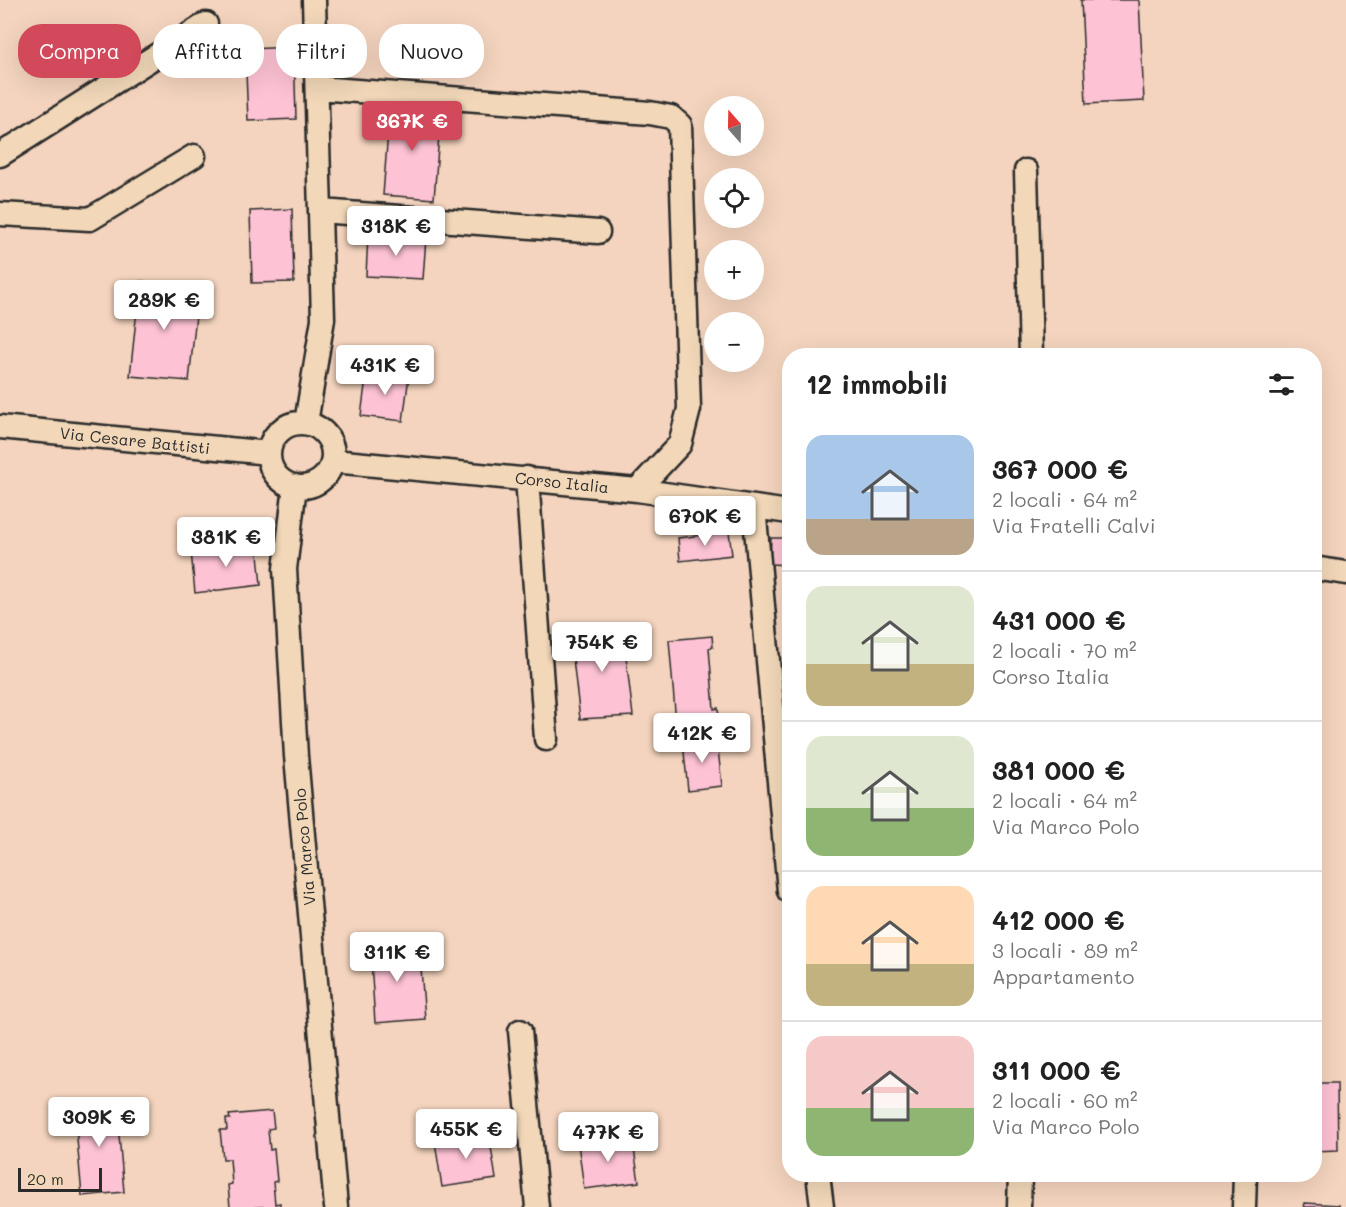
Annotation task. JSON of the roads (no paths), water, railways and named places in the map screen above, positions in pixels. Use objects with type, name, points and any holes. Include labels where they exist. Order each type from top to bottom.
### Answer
[{"type":"street","points":[[306,423],[324,319],[314,0]]},
{"type":"street","points":[[0,155],[153,58]]},
{"type":"street","points":[[317,88],[650,114],[670,117],[680,125],[689,409],[680,444],[637,490]]},
{"type":"street","points":[[0,214],[90,219],[194,156]]},
{"type":"street","points":[[1026,171],[1031,348]]},
{"type":"street","points":[[321,211],[598,232]]},
{"type":"street","points":[[306,423],[316,426],[327,436],[333,449],[333,461],[327,474],[319,482],[295,486],[278,477],[270,462],[269,453],[272,441],[280,431],[288,426],[306,423]]},
{"type":"street","name":"Via Cesare Battisti","points":[[0,427],[269,453]]},
{"type":"street","name":"Corso Italia","points":[[333,461],[637,490],[782,511]]},
{"type":"street","points":[[527,478],[546,739]]},
{"type":"street","name":"Via Marco Polo","points":[[295,486],[287,532],[285,581],[296,756],[336,1207]]},
{"type":"street","points":[[754,507],[782,814]]},
{"type":"street","points":[[1322,569],[1346,573]]},
{"type":"street","points":[[520,1031],[537,1207]]},
{"type":"street","points":[[819,1182],[822,1207]]},
{"type":"street","points":[[1019,1207],[1020,1182]]},
{"type":"street","points":[[1245,1182],[1245,1207]]}]
